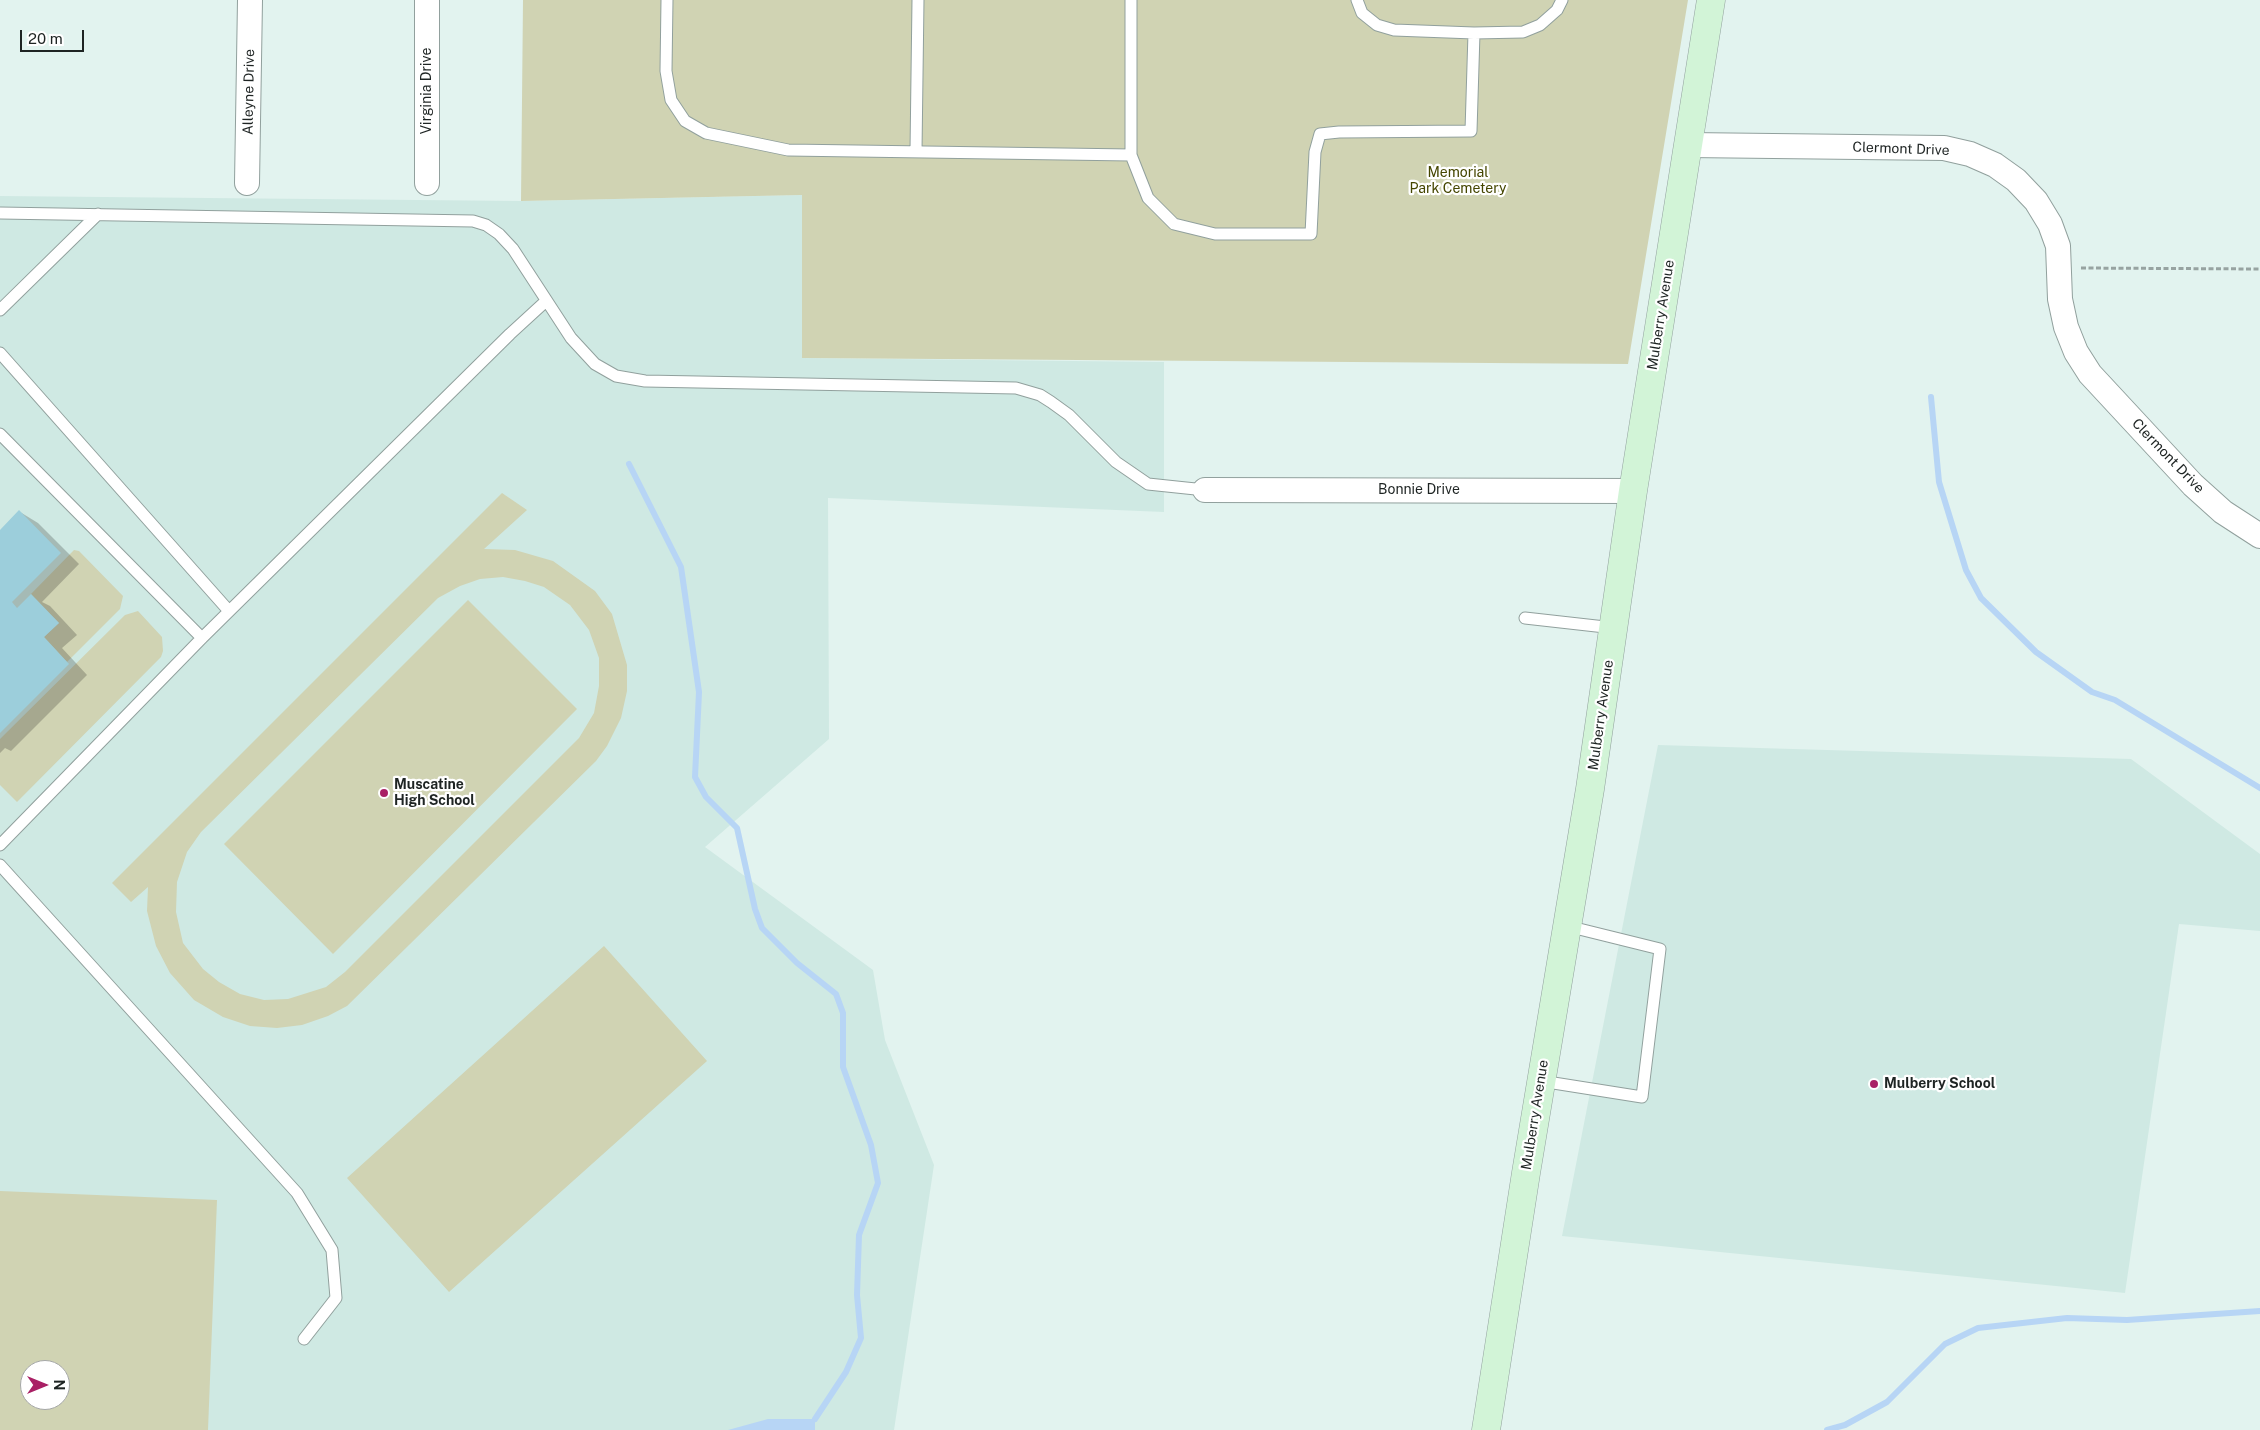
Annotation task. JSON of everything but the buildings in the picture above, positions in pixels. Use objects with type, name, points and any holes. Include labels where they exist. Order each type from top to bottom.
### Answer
[{"type":"main road","name":"Mulberry Avenue","points":[[1486,1430],[1541,1081],[1590,789],[1633,491],[1711,0]]},
{"type":"street","name":"Alleyne Drive","points":[[248,183],[250,0]]},
{"type":"street","name":"Virginia Drive","points":[[427,0],[427,182]]},
{"type":"street","name":"Clermont Drive","points":[[1688,145],[1944,148],[1970,154],[1994,165],[2016,180],[2036,201],[2050,224],[2058,246],[2060,299],[2066,327],[2076,352],[2090,374],[2193,484],[2223,512],[2260,536]]},
{"type":"street","name":"Bonnie Drive","points":[[1205,490],[1633,491]]},
{"type":"lane","points":[[667,0],[666,71],[671,100],[685,121],[706,133],[788,150],[916,150],[1131,155]]},
{"type":"lane","points":[[916,150],[918,0]]},
{"type":"lane","points":[[1132,0],[1131,155],[1148,198],[1174,224],[1215,234],[1311,234],[1315,152],[1320,134],[1339,132],[1471,131],[1474,33]]},
{"type":"lane","points":[[1357,0],[1362,13],[1377,25],[1394,30],[1474,33],[1523,32],[1540,26],[1557,10],[1562,0]]},
{"type":"lane","points":[[0,213],[474,221],[486,225],[508,244],[558,321],[583,353],[595,364],[616,376],[644,381],[1016,388],[1040,395],[1052,402],[1069,415],[1116,462],[1148,484],[1205,490]]},
{"type":"lane","points":[[0,310],[98,214]]},
{"type":"lane","points":[[0,845],[202,638],[510,334],[546,301]]},
{"type":"lane","points":[[0,353],[230,611]]},
{"type":"lane","points":[[0,434],[202,638]]},
{"type":"lane","points":[[1525,618],[1614,628]]},
{"type":"lane","points":[[0,865],[297,1193],[332,1250],[336,1298],[304,1339]]},
{"type":"lane","points":[[1541,1081],[1642,1097],[1660,949],[1567,926]]},
{"type":"path","points":[[2060,268],[2260,269]]},
{"type":"shaded area","name":"Muscatine High School","points":[[802,195],[802,358],[1164,362],[1164,512],[828,498],[829,739],[705,847],[873,970],[885,1040],[934,1165],[894,1430],[0,1430],[0,196],[521,201]]},
{"type":"shaded area","name":"Mulberry School","points":[[1658,745],[2131,759],[2260,854],[2260,931],[2179,924],[2125,1293],[1562,1236]]},
{"type":"green space","name":"Memorial Park Cemetery","points":[[523,0],[1688,0],[1628,364],[802,358],[802,195],[521,201]]},
{"type":"green space","points":[[502,493],[527,510],[484,549],[515,550],[553,561],[595,591],[612,614],[627,665],[627,691],[621,718],[607,746],[596,761],[347,1006],[328,1016],[302,1025],[277,1028],[250,1026],[223,1017],[194,1000],[170,973],[156,946],[147,911],[148,887],[131,902],[112,883]],"holes":[[[503,577],[544,587],[570,605],[589,630],[599,658],[599,686],[594,713],[579,738],[345,972],[326,987],[288,999],[264,1000],[240,994],[219,982],[203,969],[183,943],[176,912],[177,882],[187,852],[201,832],[438,598],[460,586],[480,579]]]},
{"type":"green space","points":[[74,550],[79,551],[123,596],[120,609],[67,662],[44,637],[59,623],[31,594]]},
{"type":"green space","points":[[468,600],[577,709],[333,954],[224,844]]},
{"type":"green space","points":[[138,611],[162,637],[163,651],[161,657],[17,802],[0,785],[0,739],[125,615]]},
{"type":"green space","points":[[604,946],[707,1061],[449,1292],[347,1178]]},
{"type":"green space","points":[[0,1191],[217,1200],[208,1430],[0,1430]]},
{"type":"water","points":[[768,1419],[815,1419],[815,1430],[728,1430]]},
{"type":"waterway","points":[[1931,397],[1939,482],[1966,570],[1981,598],[2036,652],[2092,692],[2115,700],[2260,788]]},
{"type":"waterway","points":[[629,464],[681,567],[699,692],[695,777],[706,797],[737,828],[755,909],[762,928],[797,963],[836,994],[843,1013],[843,1067],[871,1145],[878,1183],[859,1235],[857,1295],[861,1338],[846,1372],[815,1419]]},
{"type":"waterway","points":[[1827,1430],[1845,1425],[1887,1402],[1945,1344],[1978,1328],[2067,1318],[2127,1320],[2260,1311]]},
{"type":"place","name":"Muscatine High School","points":[[384,793]]},
{"type":"place","name":"Mulberry School","points":[[1874,1084]]}]
